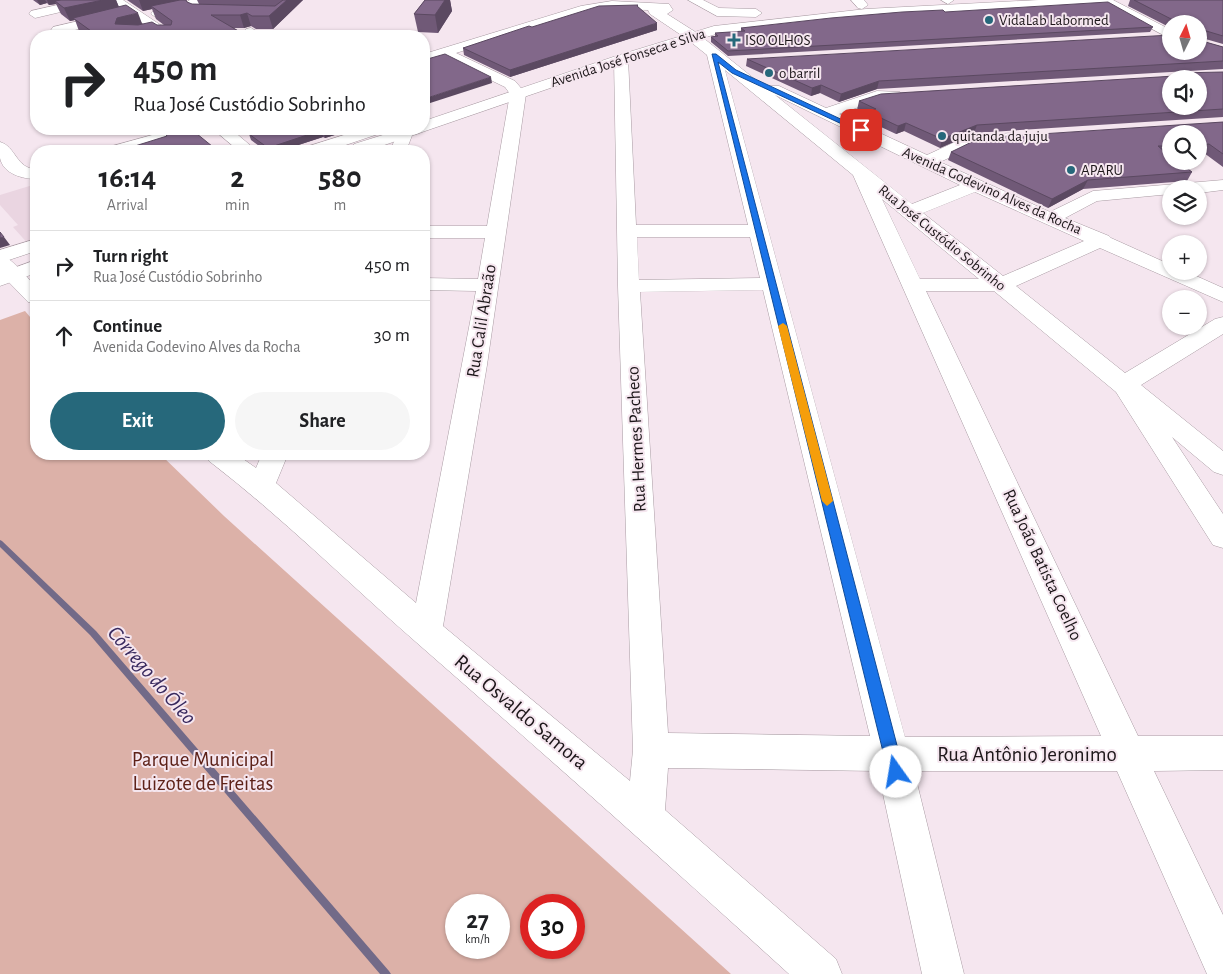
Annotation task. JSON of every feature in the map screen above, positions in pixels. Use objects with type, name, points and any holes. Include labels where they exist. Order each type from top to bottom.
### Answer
[{"type":"street","points":[[35,14],[96,0]]},
{"type":"street","name":"Avenida José Fonseca e Silva","points":[[430,124],[514,89],[672,9],[737,18],[860,2],[948,0]]},
{"type":"street","points":[[1104,0],[1162,31]]},
{"type":"street","name":"Avenida José Fonseca e Silva","points":[[672,9],[714,30],[824,16],[1108,0]]},
{"type":"street","points":[[120,1],[160,30]]},
{"type":"street","points":[[532,16],[556,4]]},
{"type":"street","points":[[430,56],[585,9],[612,5],[756,13]]},
{"type":"street","points":[[58,30],[137,15],[195,7]]},
{"type":"street","name":"Avenida José Fonseca e Silva","points":[[430,111],[621,59],[672,9]]},
{"type":"street","name":"Rua José Custódio Sobrinho","points":[[672,9],[728,62],[859,169],[908,212],[1223,465]]},
{"type":"street","points":[[1141,38],[1162,37]]},
{"type":"street","points":[[444,52],[514,89]]},
{"type":"street","name":"Rua Hermes Pacheco","points":[[621,59],[629,286],[651,750],[646,818]]},
{"type":"street","points":[[728,62],[758,231],[892,754],[943,974]]},
{"type":"street","name":"Avenida Godevino Alves da Rocha","points":[[728,62],[826,113],[975,185],[1102,240],[1218,287]]},
{"type":"street","name":"Rua Calil Abraão","points":[[426,631],[476,365],[496,232],[514,89]]},
{"type":"street","points":[[826,113],[877,96],[907,94]]},
{"type":"street","points":[[136,145],[170,135]]},
{"type":"street","points":[[229,135],[241,145]]},
{"type":"street","points":[[330,145],[360,135]]},
{"type":"street","points":[[370,145],[399,135]]},
{"type":"street","points":[[926,162],[974,140],[1030,137]]},
{"type":"street","points":[[0,147],[18,172],[30,174]]},
{"type":"street","name":"Rua João Batista Coelho","points":[[859,169],[1129,753],[1223,962]]},
{"type":"street","points":[[908,212],[975,185]]},
{"type":"street","points":[[1207,186],[1223,185]]},
{"type":"street","points":[[1052,218],[1094,196],[1162,191]]},
{"type":"street","points":[[627,230],[758,231]]},
{"type":"street","points":[[430,232],[496,232]]},
{"type":"street","points":[[912,285],[1000,285],[1102,240]]},
{"type":"street","points":[[3,268],[30,249]]},
{"type":"street","points":[[3,268],[30,266]]},
{"type":"street","points":[[3,268],[30,292]]},
{"type":"street","points":[[430,284],[488,285]]},
{"type":"street","points":[[629,286],[772,284]]},
{"type":"street","points":[[1223,324],[1124,385],[1223,537]]},
{"type":"street","name":"Rua Osvaldo Samora","points":[[226,460],[261,486],[426,631],[646,818],[821,974]]},
{"type":"street","points":[[261,486],[272,460]]},
{"type":"street","name":"Rua Antônio Jeronimo","points":[[651,750],[892,754],[1223,753]]},
{"type":"shaded area","points":[[30,186],[30,246],[13,227],[18,225],[0,205],[0,195]]},
{"type":"green space","name":"Parque Municipal Luizote de Freitas","points":[[25,311],[30,317],[30,460],[166,460],[224,516],[731,974],[0,974],[0,320]]},
{"type":"building","points":[[103,0],[64,8],[55,1]]},
{"type":"building","points":[[186,0],[192,4],[275,6],[283,0],[287,0],[269,16],[252,16],[247,13],[240,15],[211,15],[237,30],[90,30],[73,18],[126,5],[138,13],[117,18],[115,24],[138,25],[152,22],[157,25],[171,25],[172,21],[151,6]]},
{"type":"building","points":[[425,0],[445,0],[435,15],[414,14]]},
{"type":"building","points":[[1134,0],[1223,0],[1223,36],[1208,32],[1208,15],[1163,15]]},
{"type":"building","points":[[1108,2],[1153,27],[728,51],[711,37],[718,36],[715,33],[745,31],[741,28],[831,18],[902,12],[943,10],[945,12]]},
{"type":"building","points":[[638,5],[657,23],[510,70],[463,48],[529,26],[532,27],[599,6]]},
{"type":"building","points":[[1162,36],[1162,60],[1208,60],[1208,43],[1223,47],[1223,61],[879,81],[841,94],[821,85],[812,88],[747,59]]},
{"type":"building","points":[[445,54],[491,77],[430,97],[430,58]]},
{"type":"building","points":[[1207,72],[1223,72],[1223,109],[1207,110]]},
{"type":"building","points":[[1162,77],[1162,113],[977,125],[942,139],[906,123],[898,126],[868,112],[876,109],[859,101],[881,94]]},
{"type":"building","name":"APARU","points":[[1223,122],[1223,154],[1207,144],[1207,125],[1177,125]]},
{"type":"building","name":"APARU","points":[[1162,126],[1162,146],[1158,146],[1162,149],[1162,170],[1189,170],[1192,172],[1088,180],[1052,199],[951,152],[980,138]]},
{"type":"building","points":[[198,135],[211,145],[138,145],[167,136]]},
{"type":"building","points":[[250,135],[307,135],[277,145],[264,145]]},
{"type":"waterway","name":"Córrego do Óleo","points":[[0,543],[93,633],[386,974]]},
{"type":"slow traffic","points":[[783,326],[827,501]]},
{"type":"place","name":"VidaLab Labormed","points":[[989,20]]},
{"type":"place","name":"ISO OLHOS","points":[[734,40]]},
{"type":"place","name":"o barril","points":[[769,73]]},
{"type":"place","name":"quitanda da juju","points":[[942,136]]},
{"type":"place","name":"APARU","points":[[1071,170]]},
{"type":"route","points":[[861,130],[734,71],[714,55],[896,772]]}]
